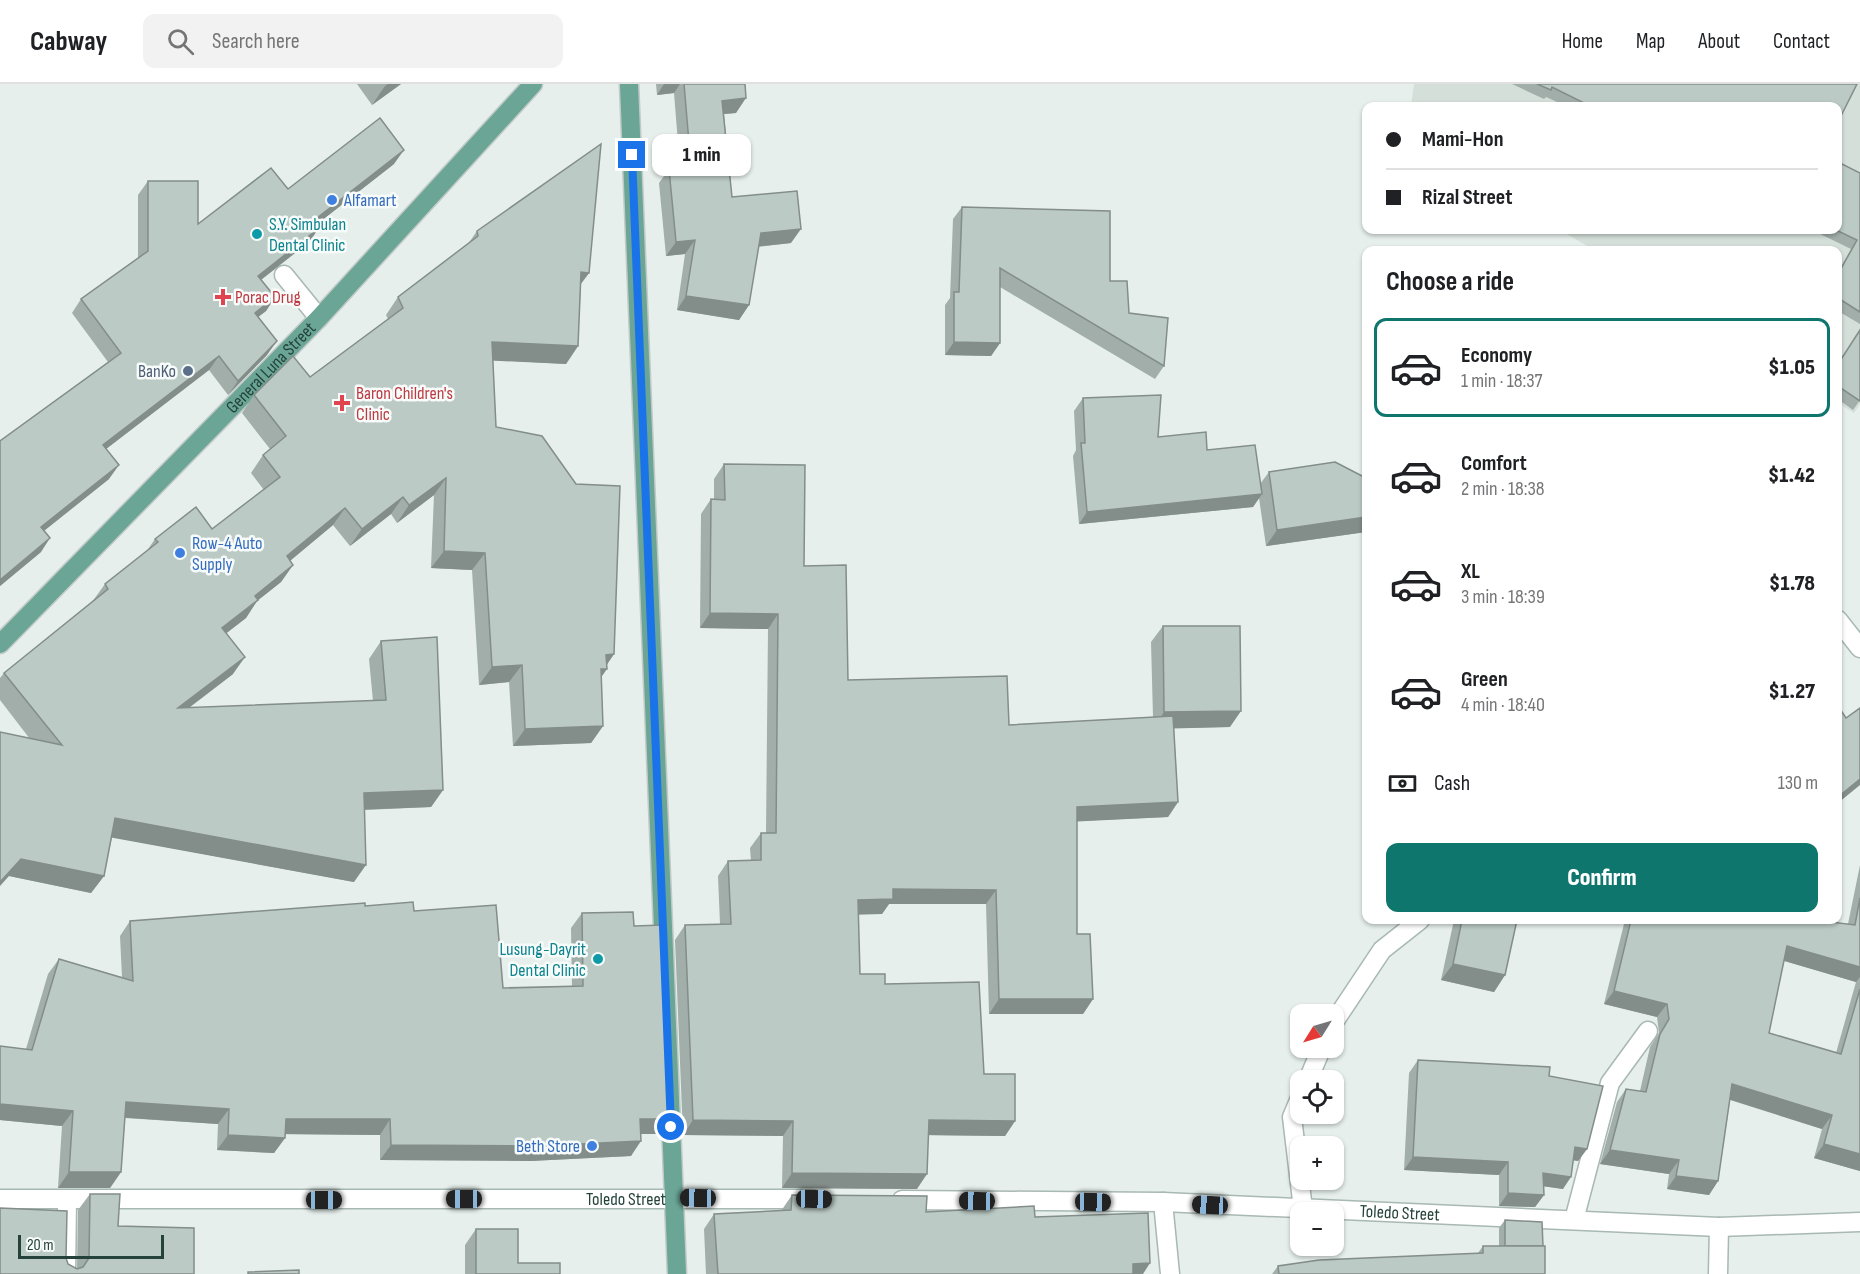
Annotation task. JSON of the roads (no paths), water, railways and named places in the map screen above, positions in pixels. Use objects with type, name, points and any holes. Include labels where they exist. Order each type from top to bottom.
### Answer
[{"type":"main road","name":"General Luna Street","points":[[0,644],[319,318],[532,84]]},
{"type":"main road","points":[[629,84],[677,1274]]},
{"type":"street","points":[[284,275],[319,318]]},
{"type":"street","points":[[1842,625],[1860,648]]},
{"type":"street","points":[[1344,1007],[1382,950],[1415,924]]},
{"type":"street","points":[[1574,1220],[1610,1083],[1648,1031]]},
{"type":"street","points":[[1293,1124],[1302,1202]]},
{"type":"street","name":"Toledo Street","points":[[0,1199],[67,1201],[674,1198],[829,1200]]},
{"type":"street","name":"Toledo Street","points":[[889,1200],[1163,1202],[1290,1208]]},
{"type":"street","points":[[66,1274],[67,1201]]},
{"type":"street","points":[[1163,1202],[1170,1274]]},
{"type":"street","name":"Toledo Street","points":[[1344,1211],[1719,1227],[1860,1222]]},
{"type":"street","points":[[1718,1274],[1719,1227]]},
{"type":"place","name":"Alfamart","points":[[332,200]]},
{"type":"place","name":"S.Y. Simbulan Dental Clinic","points":[[257,234]]},
{"type":"place","name":"Porac Drug","points":[[223,297]]},
{"type":"place","name":"BanKo","points":[[188,371]]},
{"type":"place","name":"Baron Children's Clinic","points":[[342,403]]},
{"type":"place","name":"Row-4 Auto Supply","points":[[180,553]]},
{"type":"place","name":"Lusung-Dayrit Dental Clinic","points":[[598,959]]},
{"type":"place","name":"Beth Store","points":[[592,1146]]}]
